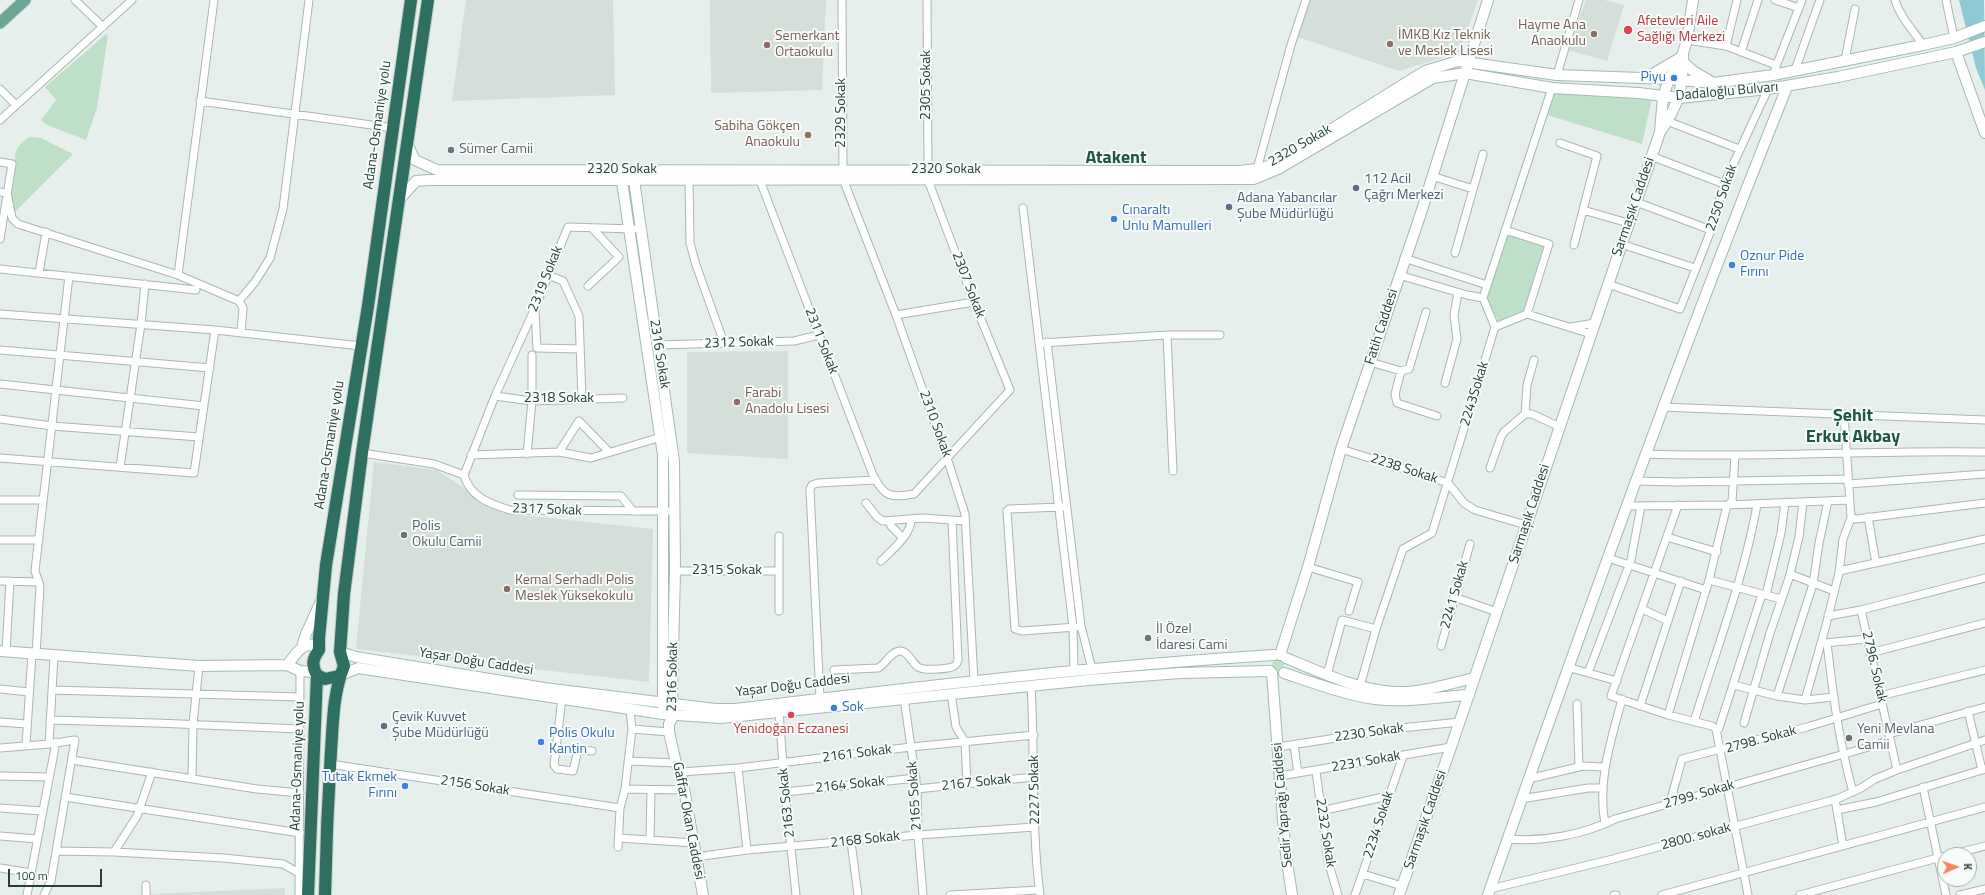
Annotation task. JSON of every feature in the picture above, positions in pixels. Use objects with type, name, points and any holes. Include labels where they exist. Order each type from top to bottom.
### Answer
[{"type":"highway","name":"Adana-Osmaniye yolu","points":[[308,895],[316,673],[313,663],[318,651],[326,565],[362,346],[411,0]]},
{"type":"highway","points":[[326,895],[330,764],[339,676],[344,666],[340,652],[344,594],[362,453],[428,0]]},
{"type":"highway","name":"Yaşar Doğu Caddesi","points":[[318,651],[330,648],[340,652]]},
{"type":"highway","name":"Yaşar Doğu Caddesi","points":[[316,673],[325,679],[339,676]]},
{"type":"main road","points":[[0,16],[18,0]]},
{"type":"main road","points":[[0,23],[25,0]]},
{"type":"street","points":[[75,0],[102,27]]},
{"type":"street","points":[[0,120],[132,0]]},
{"type":"street","points":[[178,274],[214,0]]},
{"type":"street","points":[[239,300],[255,282],[270,258],[283,209],[296,115],[309,0]]},
{"type":"street","name":"2329 Sokak","points":[[842,0],[843,174]]},
{"type":"street","name":"2305 Sokak","points":[[927,0],[928,175]]},
{"type":"street","points":[[1257,169],[1291,45],[1306,0]]},
{"type":"street","name":"Fatih Caddesi","points":[[1280,656],[1308,567],[1341,449],[1432,176],[1488,0]]},
{"type":"street","points":[[1557,75],[1579,0]]},
{"type":"street","points":[[1660,132],[1663,97],[1669,80],[1682,58],[1687,40],[1693,0]]},
{"type":"street","points":[[1726,46],[1737,0]]},
{"type":"street","points":[[1741,52],[1758,0]]},
{"type":"street","points":[[1775,0],[1799,8]]},
{"type":"street","points":[[1773,75],[1802,0]]},
{"type":"street","points":[[1795,70],[1820,0]]},
{"type":"street","points":[[1895,0],[1899,14],[1911,26],[1923,46]]},
{"type":"street","points":[[1946,0],[1958,36]]},
{"type":"street","points":[[1845,60],[1855,9]]},
{"type":"street","name":"Dadaloğlu Bulvarı","points":[[1469,62],[1557,75],[1682,80],[1713,84],[1773,75],[1923,46],[1958,36],[1985,26]]},
{"type":"street","points":[[1687,40],[1726,46],[1776,65]]},
{"type":"street","name":"Dadaloğlu Bulvarı","points":[[1465,73],[1552,88],[1639,93],[1678,98],[1787,86],[1908,63],[1960,51],[1985,42]]},
{"type":"street","points":[[1960,51],[1985,132]]},
{"type":"street","points":[[1645,79],[1682,58]]},
{"type":"street","points":[[1660,132],[1678,98],[1682,80],[1682,58]]},
{"type":"street","points":[[1682,58],[1693,72],[1713,84]]},
{"type":"street","name":"2320 Sokak","points":[[928,175],[1239,171],[1257,169],[1268,166],[1314,140],[1425,71],[1458,62],[1469,62]]},
{"type":"street","name":"2320 Sokak","points":[[399,200],[416,181],[429,180],[843,174],[1254,179],[1278,169],[1433,78],[1465,73]]},
{"type":"street","points":[[1489,892],[1567,667],[1662,407],[1787,86]]},
{"type":"street","points":[[1552,88],[1483,298],[1495,327],[1527,314],[1591,334]]},
{"type":"street","points":[[0,89],[16,105]]},
{"type":"street","name":"2250 Sokak","points":[[1608,284],[1680,309],[1710,230],[1724,184],[1768,89]]},
{"type":"street","points":[[200,101],[393,128]]},
{"type":"street","points":[[1667,121],[1740,149]]},
{"type":"street","name":"Sarmaşık Caddesi","points":[[1401,891],[1460,722],[1660,132]]},
{"type":"street","points":[[1560,143],[1597,156],[1574,245]]},
{"type":"street","name":"2320 Sokak","points":[[407,144],[416,160],[437,170],[620,170]]},
{"type":"street","points":[[1455,253],[1483,154]]},
{"type":"street","points":[[1651,156],[1724,184]]},
{"type":"street","points":[[0,162],[12,164],[4,193],[0,236]]},
{"type":"street","name":"2316 Sokak","points":[[620,170],[629,177],[663,455],[663,512],[670,707]]},
{"type":"street","name":"2320 Sokak","points":[[629,177],[689,179],[759,178],[843,174]]},
{"type":"street","name":"2310 Sokak","points":[[843,174],[896,315],[947,458],[965,514],[974,681]]},
{"type":"street","name":"2307 Sokak","points":[[928,175],[974,302],[1010,390],[947,458]]},
{"type":"street","points":[[1432,176],[1473,189]]},
{"type":"street","name":"2311 Sokak","points":[[759,178],[819,335],[881,490],[893,496],[914,494],[947,458]]},
{"type":"street","points":[[689,179],[690,243],[696,265],[724,343]]},
{"type":"street","points":[[4,193],[12,218],[18,224],[178,274],[239,300],[242,308],[242,333]]},
{"type":"street","points":[[1636,202],[1710,230]]},
{"type":"street","points":[[1023,208],[1073,627],[1074,670]]},
{"type":"street","points":[[1582,210],[1628,223]]},
{"type":"street","name":"2319 Sokak","points":[[495,396],[568,227],[635,229]]},
{"type":"street","points":[[588,286],[619,257],[592,228]]},
{"type":"street","name":"2316 Sokak","points":[[635,229],[658,345],[674,461],[676,571],[669,728]]},
{"type":"street","points":[[1505,230],[1549,244],[1527,314]]},
{"type":"street","points":[[39,273],[46,232]]},
{"type":"street","points":[[1621,244],[1695,268]]},
{"type":"street","points":[[1404,258],[1488,285]]},
{"type":"street","points":[[0,269],[196,290]]},
{"type":"street","points":[[548,275],[563,281],[579,316],[582,399]]},
{"type":"street","points":[[1399,275],[1458,293],[1483,298]]},
{"type":"street","points":[[26,746],[28,692],[34,654],[40,586],[35,571],[69,276]]},
{"type":"street","points":[[120,467],[134,363],[141,324],[145,284]]},
{"type":"street","points":[[1445,383],[1457,339],[1454,315],[1458,293]]},
{"type":"street","points":[[896,315],[974,302]]},
{"type":"street","points":[[534,308],[537,348],[580,349]]},
{"type":"street","points":[[1370,362],[1401,371],[1410,368],[1426,312]]},
{"type":"street","points":[[0,314],[215,330],[362,346]]},
{"type":"street","points":[[1568,327],[1595,323]]},
{"type":"street","name":"2243Sokak","points":[[1360,686],[1376,628],[1403,549],[1432,533],[1495,327]]},
{"type":"street","points":[[0,458],[194,472],[215,330]]},
{"type":"street","name":"2312 Sokak","points":[[658,345],[794,341],[819,335]]},
{"type":"street","points":[[1039,343],[1167,335],[1220,336]]},
{"type":"street","points":[[1167,335],[1173,471]]},
{"type":"street","points":[[1047,342],[1081,626],[1092,669]]},
{"type":"street","points":[[0,350],[60,357],[210,368]]},
{"type":"street","points":[[527,454],[532,401],[532,355]]},
{"type":"street","points":[[1525,414],[1527,385],[1534,360]]},
{"type":"street","points":[[1401,371],[1394,394],[1397,403],[1437,416]]},
{"type":"street","points":[[0,384],[204,406]]},
{"type":"street","points":[[362,453],[434,464],[464,475],[495,396]]},
{"type":"street","name":"2318 Sokak","points":[[495,396],[532,401],[623,398]]},
{"type":"street","points":[[1662,407],[1985,420]]},
{"type":"street","points":[[1490,468],[1500,437],[1525,414],[1532,414],[1560,427]]},
{"type":"street","points":[[1805,700],[1824,643],[1828,616],[1839,571],[1843,539],[1851,518],[1844,414]]},
{"type":"street","points":[[0,419],[52,426],[199,437]]},
{"type":"street","points":[[559,452],[579,421],[609,452]]},
{"type":"street","points":[[471,455],[559,452],[591,458],[661,437]]},
{"type":"street","name":"2238 Sokak","points":[[1341,449],[1448,483],[1464,503],[1475,510],[1526,525]]},
{"type":"street","points":[[1645,454],[1734,455],[1846,452],[1985,452]]},
{"type":"street","points":[[1668,715],[1717,552],[1727,505],[1732,502],[1734,455]]},
{"type":"street","points":[[1636,481],[1848,481],[1985,474]]},
{"type":"street","name":"2317 Sokak","points":[[464,475],[467,485],[487,503],[510,510],[674,511]]},
{"type":"street","points":[[820,698],[810,489],[812,485],[818,483],[876,480]]},
{"type":"street","name":"2317 Sokak","points":[[518,495],[621,496],[633,511]]},
{"type":"street","points":[[0,500],[43,500]]},
{"type":"street","points":[[1627,506],[1727,505],[1849,500]]},
{"type":"street","points":[[1777,696],[1813,582],[1819,543],[1828,501]]},
{"type":"street","points":[[1744,723],[1790,574],[1799,537],[1803,502]]},
{"type":"street","points":[[866,503],[879,519],[889,521],[927,518],[965,522]]},
{"type":"street","points":[[1748,895],[1717,731],[1764,595],[1781,533],[1785,503]]},
{"type":"street","points":[[1694,722],[1736,587],[1753,528],[1757,504]]},
{"type":"street","points":[[1851,518],[1985,504]]},
{"type":"street","points":[[1678,505],[1611,696],[1668,715],[1712,726],[1717,731]]},
{"type":"street","points":[[1067,509],[1058,506],[1009,509],[1007,511],[1015,629],[1022,631],[1081,626]]},
{"type":"street","points":[[1588,673],[1629,564],[1638,530],[1641,506]]},
{"type":"street","points":[[1868,517],[1876,563]]},
{"type":"street","points":[[881,562],[903,538],[910,527],[911,519]]},
{"type":"street","points":[[834,670],[878,668],[894,653],[900,651],[904,652],[918,667],[923,669],[951,668],[956,665],[958,660],[952,520]]},
{"type":"street","points":[[889,521],[903,538]]},
{"type":"street","points":[[779,536],[779,611]]},
{"type":"street","points":[[1667,537],[1717,552]]},
{"type":"street","points":[[1839,571],[1985,539]]},
{"type":"street","points":[[0,540],[39,540]]},
{"type":"street","name":"2241 Sokak","points":[[1441,646],[1470,544]]},
{"type":"street","points":[[1608,558],[1655,572],[1706,590]]},
{"type":"street","points":[[1308,567],[1358,582],[1349,611]]},
{"type":"street","name":"2315 Sokak","points":[[676,571],[779,571]]},
{"type":"street","points":[[1790,574],[1834,591]]},
{"type":"street","points":[[1828,616],[1861,610],[1985,578]]},
{"type":"street","points":[[1709,580],[1782,599]]},
{"type":"street","points":[[0,581],[38,582]]},
{"type":"street","points":[[10,581],[3,652],[199,666],[287,665],[300,671],[316,673]]},
{"type":"street","points":[[1640,706],[1681,582]]},
{"type":"street","points":[[1454,597],[1497,612]]},
{"type":"street","points":[[287,665],[302,647],[306,634],[323,598]]},
{"type":"street","points":[[1642,609],[1668,621]]},
{"type":"street","name":"2796. Sokak","points":[[1861,610],[1897,770]]},
{"type":"street","points":[[1327,675],[1342,620],[1376,628]]},
{"type":"street","points":[[1870,653],[1985,623]]},
{"type":"street","points":[[1824,643],[1867,639]]},
{"type":"street","points":[[1824,643],[1834,697],[1842,754],[1853,792]]},
{"type":"street","points":[[302,647],[308,644],[313,645],[318,651]]},
{"type":"street","name":"Yaşar Doğu Caddesi","points":[[340,652],[356,658],[670,707],[720,718],[1031,685],[1180,674],[1277,672],[1315,684],[1374,699],[1403,700],[1469,695]]},
{"type":"street","points":[[27,895],[49,777],[52,743],[50,720],[54,656]]},
{"type":"street","points":[[1280,656],[1288,666],[1277,672],[1268,662],[1280,656]]},
{"type":"street","name":"Yaşar Doğu Caddesi","points":[[339,676],[358,668],[663,714],[670,707],[735,709],[820,698],[1074,670],[1222,657],[1280,656],[1327,675],[1360,686],[1394,692],[1420,690],[1474,678]]},
{"type":"street","points":[[192,779],[194,724],[199,666]]},
{"type":"street","points":[[1567,667],[1617,681]]},
{"type":"street","points":[[1880,696],[1985,670]]},
{"type":"street","points":[[299,895],[300,671]]},
{"type":"street","name":"Sedir Yaprağı Caddesi","points":[[1277,672],[1275,714],[1285,847],[1292,895]]},
{"type":"street","points":[[1734,684],[1777,696],[1805,700],[1834,697]]},
{"type":"street","name":"2227 Sokak","points":[[1031,685],[1034,735],[1036,863],[1040,892]]},
{"type":"street","points":[[0,689],[28,692]]},
{"type":"street","points":[[52,690],[300,697]]},
{"type":"street","points":[[951,693],[956,727],[965,742],[967,784]]},
{"type":"street","points":[[562,698],[554,765],[557,769],[573,771],[578,750],[592,751]]},
{"type":"street","name":"2165 Sokak","points":[[904,698],[916,778],[918,835],[923,895]]},
{"type":"street","points":[[1605,824],[1602,807],[1604,767],[1622,699]]},
{"type":"street","points":[[1577,704],[1579,767]]},
{"type":"street","name":"2798. Sokak","points":[[1670,803],[1682,759],[1807,727],[1882,704]]},
{"type":"street","name":"2799. Sokak","points":[[1507,839],[1558,837],[1605,824],[1615,819],[1842,754],[1968,711],[1985,707]]},
{"type":"street","points":[[618,848],[620,808],[625,789],[632,729],[630,710]]},
{"type":"street","name":"2163 Sokak","points":[[780,711],[785,792],[796,895]]},
{"type":"street","points":[[1837,810],[1876,802],[1983,770],[1968,711]]},
{"type":"street","name":"2316 Sokak","points":[[663,714],[669,728]]},
{"type":"street","points":[[50,720],[300,729]]},
{"type":"street","points":[[0,722],[27,724]]},
{"type":"street","name":"2230 Sokak","points":[[1278,747],[1401,728],[1460,722]]},
{"type":"street","points":[[632,729],[669,728]]},
{"type":"street","name":"Gaffar Okan Caddesi","points":[[669,728],[684,790],[703,895]]},
{"type":"street","name":"2161 Sokak","points":[[628,761],[678,767],[738,768],[911,747],[1034,735]]},
{"type":"street","points":[[0,748],[75,740],[56,851],[50,881],[44,895]]},
{"type":"street","name":"2800. sokak","points":[[1489,892],[1835,799],[1853,792],[1875,779],[1897,770],[1985,740]]},
{"type":"street","points":[[1294,745],[1298,773]]},
{"type":"street","name":"2231 Sokak","points":[[1280,776],[1451,747]]},
{"type":"street","name":"2234 Sokak","points":[[1355,895],[1402,756]]},
{"type":"street","points":[[72,760],[300,794]]},
{"type":"street","name":"2156 Sokak","points":[[330,764],[620,808]]},
{"type":"street","points":[[1528,779],[1579,767],[1604,767]]},
{"type":"street","points":[[738,768],[747,850]]},
{"type":"street","name":"2232 Sokak","points":[[1316,770],[1328,861],[1338,895]]},
{"type":"street","points":[[114,852],[137,816],[152,772]]},
{"type":"street","points":[[0,776],[49,777]]},
{"type":"street","name":"2167 Sokak","points":[[917,789],[1034,777]]},
{"type":"street","name":"2164 Sokak","points":[[785,792],[916,778]]},
{"type":"street","points":[[1923,787],[1930,822],[1939,847]]},
{"type":"street","points":[[1521,800],[1588,788],[1602,788]]},
{"type":"street","points":[[625,789],[684,790]]},
{"type":"street","points":[[650,840],[651,790]]},
{"type":"street","points":[[1321,811],[1388,796]]},
{"type":"street","points":[[65,797],[300,834]]},
{"type":"street","points":[[1835,799],[1843,846]]},
{"type":"street","points":[[1662,895],[1985,807]]},
{"type":"street","points":[[0,808],[42,811]]},
{"type":"street","name":"2168 Sokak","points":[[695,856],[918,835],[1035,827]]},
{"type":"street","points":[[0,836],[37,839]]},
{"type":"street","points":[[619,838],[694,843]]},
{"type":"street","points":[[851,842],[858,895]]},
{"type":"street","points":[[56,851],[114,852],[223,858],[283,864],[299,873]]},
{"type":"street","points":[[1800,895],[1937,858]]},
{"type":"street","points":[[0,868],[31,873]]},
{"type":"street","points":[[1363,874],[1401,891]]},
{"type":"street","points":[[146,885],[146,895]]},
{"type":"street","points":[[1960,895],[1985,889]]},
{"type":"street","points":[[950,895],[1040,892]]},
{"type":"shaded area","points":[[466,0],[613,0],[615,95],[452,101]]},
{"type":"shaded area","name":"Semerkant Ortaokulu","points":[[710,0],[826,0],[822,90],[711,93]]},
{"type":"shaded area","name":"İMKB Kız Teknik ve Meslek Lisesi","points":[[1305,0],[1478,0],[1460,52],[1399,71],[1292,35]]},
{"type":"shaded area","name":"Hayme Ana Anaokulu","points":[[1586,0],[1604,0],[1624,5],[1607,61],[1568,50]]},
{"type":"shaded area","name":"Farabi Anadolu Lisesi","points":[[788,351],[788,459],[687,453],[687,352]]},
{"type":"shaded area","name":"Kemal Serhadlı Polis Meslek Yüksekokulu","points":[[374,462],[437,470],[502,513],[653,529],[649,682],[356,649]]},
{"type":"shaded area","points":[[285,888],[285,895],[151,895],[151,894]]},
{"type":"green space","points":[[106,34],[108,35],[97,108],[86,140],[49,126],[41,120],[56,100],[45,87]]},
{"type":"green space","points":[[1554,91],[1652,98],[1642,144],[1544,114]]},
{"type":"green space","points":[[30,137],[41,138],[73,154],[14,213],[10,212],[15,156],[20,145]]},
{"type":"green space","points":[[1507,234],[1546,246],[1526,311],[1500,324],[1487,299]]},
{"type":"green space","points":[[1278,659],[1282,661],[1284,665],[1282,669],[1278,671],[1274,669],[1272,665],[1274,661]]},
{"type":"water","points":[[1959,0],[1984,0],[1985,90],[1976,68]]},
{"type":"place","name":"Afetevleri Aile Sağlığı Merkezi","points":[[1628,30]]},
{"type":"place","name":"Hayme Ana Anaokulu","points":[[1594,34]]},
{"type":"place","name":"İMKB Kız Teknik ve Meslek Lisesi","points":[[1390,44]]},
{"type":"place","name":"Semerkant Ortaokulu","points":[[767,45]]},
{"type":"place","name":"Piyu","points":[[1674,78]]},
{"type":"place","name":"Sabiha Gökçen Anaokulu","points":[[808,135]]},
{"type":"place","name":"Sümer Camii","points":[[451,150]]},
{"type":"place","name":"112 Acil Çağrı Merkezi","points":[[1356,188]]},
{"type":"place","name":"Adana Yabancılar Şube Müdürlüğü","points":[[1229,207]]},
{"type":"place","name":"Cınaraltı Unlu Mamulleri","points":[[1114,219]]},
{"type":"place","name":"Oznur Pide Fırını","points":[[1732,265]]},
{"type":"place","name":"Farabi Anadolu Lisesi","points":[[737,402]]},
{"type":"place","name":"Polis Okulu Camii","points":[[404,535]]},
{"type":"place","name":"Kemal Serhadlı Polis Meslek Yüksekokulu","points":[[507,589]]},
{"type":"place","name":"İl Özel İdaresi Cami","points":[[1148,638]]},
{"type":"place","name":"Sok","points":[[834,708]]},
{"type":"place","name":"Yenidoğan Eczanesi","points":[[791,715]]},
{"type":"place","name":"Çevik Kuvvet Şube Müdürlüğü","points":[[384,726]]},
{"type":"place","name":"Yeni Mevlana Camii","points":[[1849,738]]},
{"type":"place","name":"Polis Okulu Kantin","points":[[541,742]]},
{"type":"place","name":"Tutak Ekmek Fırını","points":[[405,786]]},
{"type":"district","name":"Atakent","points":[[1116,159]]},
{"type":"district","name":"Şehit Erkut Akbay","points":[[1853,427]]}]
